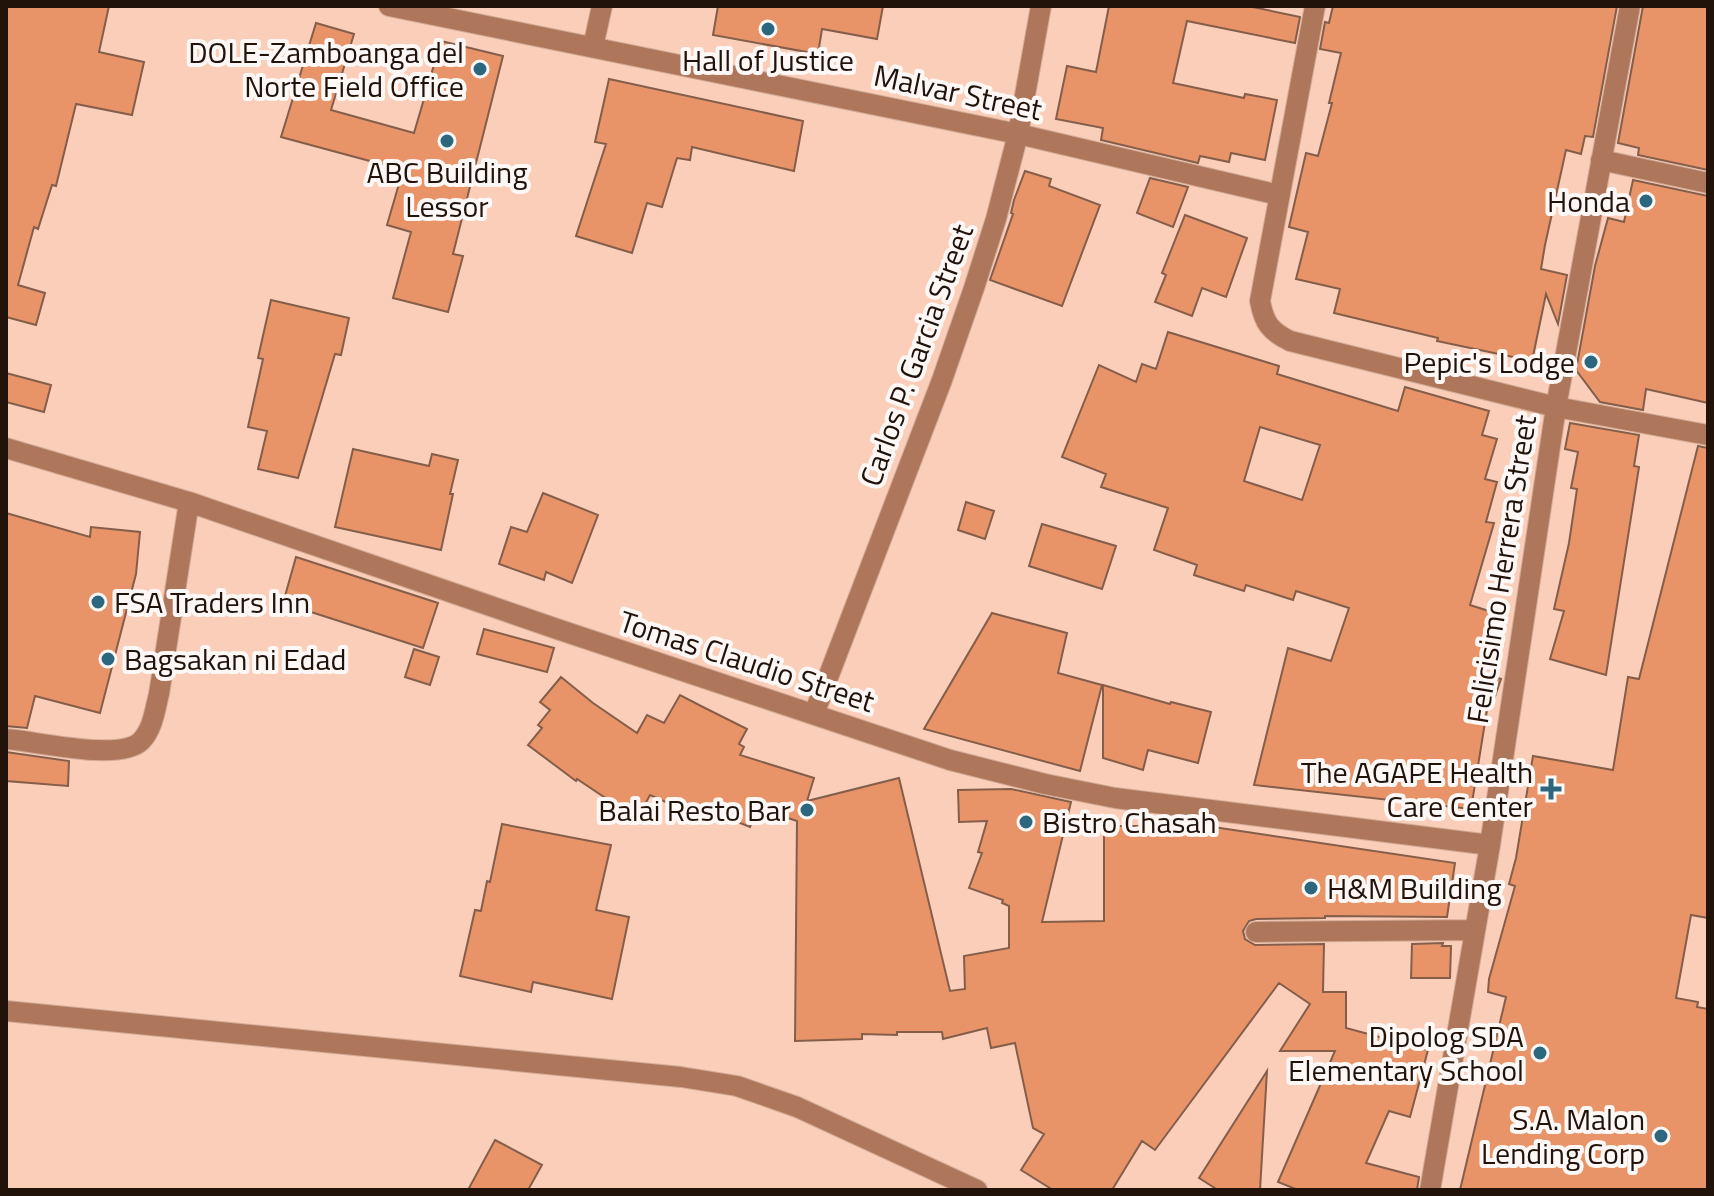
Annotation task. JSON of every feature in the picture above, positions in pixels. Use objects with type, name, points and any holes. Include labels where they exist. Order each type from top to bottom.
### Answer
[{"type":"street","name":"Malvar Street","points":[[389,6],[1018,134],[1279,195]]},
{"type":"street","points":[[593,47],[602,6]]},
{"type":"street","name":"Carlos P. Garcia Street","points":[[814,714],[974,288],[1018,134],[1041,6]]},
{"type":"street","points":[[1315,6],[1260,301],[1264,320],[1275,333],[1290,341],[1556,407],[1708,435]]},
{"type":"street","name":"Felicisimo Herrera Street","points":[[1430,1190],[1490,845],[1556,407],[1630,6]]},
{"type":"street","points":[[1601,160],[1708,183]]},
{"type":"street","name":"Tomas Claudio Street","points":[[6,448],[189,502],[950,760],[1103,796],[1490,845]]},
{"type":"street","points":[[6,739],[101,750],[129,748],[140,742],[152,721],[159,694],[189,502]]},
{"type":"street","points":[[1256,932],[1474,930]]},
{"type":"street","points":[[6,1011],[666,1076],[737,1086],[797,1107],[977,1190]]},
{"type":"building","points":[[6,6],[109,6],[99,52],[144,62],[132,115],[76,104],[56,186],[52,185],[38,229],[34,227],[18,285],[45,293],[36,325],[6,317]]},
{"type":"building","name":"Hall of Justice","points":[[718,6],[883,6],[877,39],[822,29],[818,54],[713,35]]},
{"type":"building","points":[[1109,6],[1248,6],[1300,17],[1295,43],[1187,21],[1173,83],[1244,98],[1245,94],[1277,100],[1265,160],[1231,153],[1229,162],[1200,156],[1198,163],[1101,140],[1103,128],[1056,119],[1067,66],[1096,72]]},
{"type":"building","points":[[1333,6],[1617,6],[1593,137],[1585,136],[1581,154],[1566,150],[1545,245],[1541,269],[1567,275],[1558,324],[1546,294],[1532,361],[1437,341],[1438,338],[1334,313],[1340,289],[1296,279],[1308,232],[1289,227],[1306,153],[1318,156],[1341,53],[1320,49],[1325,22],[1329,23]]},
{"type":"building","points":[[1643,6],[1708,6],[1708,170],[1638,155],[1639,148],[1618,143]]},
{"type":"building","points":[[316,23],[354,34],[331,110],[414,133],[441,41],[503,56],[453,254],[463,256],[448,312],[393,298],[411,232],[387,225],[403,170],[281,137]]},
{"type":"building","points":[[609,79],[803,121],[794,171],[692,147],[690,160],[677,158],[662,207],[647,203],[632,253],[576,236],[606,144],[595,142]]},
{"type":"building","points":[[1025,171],[1051,179],[1049,186],[1100,205],[1062,306],[990,280]]},
{"type":"building","points":[[1150,178],[1188,187],[1173,227],[1137,213]]},
{"type":"building","points":[[1633,180],[1708,196],[1708,403],[1646,389],[1643,410],[1600,402],[1576,370],[1595,266],[1608,218],[1624,222]]},
{"type":"building","points":[[1185,215],[1247,238],[1226,297],[1202,288],[1192,316],[1155,302],[1166,275],[1162,273]]},
{"type":"building","points":[[271,300],[349,318],[341,355],[335,354],[298,478],[258,469],[267,431],[248,427],[263,359],[258,358]]},
{"type":"building","points":[[1168,332],[1279,366],[1277,374],[1398,411],[1405,387],[1489,411],[1482,435],[1497,439],[1485,479],[1497,482],[1486,522],[1494,523],[1470,605],[1495,613],[1482,653],[1489,655],[1483,673],[1501,679],[1492,705],[1488,704],[1471,809],[1254,785],[1288,648],[1331,661],[1349,608],[1296,591],[1293,600],[1246,585],[1244,591],[1194,575],[1197,565],[1154,550],[1168,508],[1101,487],[1106,474],[1062,457],[1099,365],[1136,382],[1142,364],[1156,369]],"holes":[[[1260,427],[1320,445],[1302,500],[1244,481]]]},
{"type":"building","points":[[6,373],[51,385],[44,412],[6,402]]},
{"type":"building","points":[[1570,423],[1639,435],[1634,466],[1639,467],[1606,675],[1550,659],[1564,611],[1554,609],[1577,489],[1571,488],[1578,452],[1565,449]]},
{"type":"building","points":[[1698,446],[1708,448],[1708,918],[1691,915],[1676,998],[1698,1002],[1697,1007],[1708,1009],[1708,1190],[1460,1190],[1506,997],[1488,992],[1489,979],[1515,886],[1509,884],[1533,756],[1613,770],[1628,677],[1639,679]]},
{"type":"building","points":[[353,449],[429,466],[432,454],[458,460],[441,550],[335,527]]},
{"type":"building","points":[[543,493],[598,515],[572,583],[546,572],[544,580],[499,564],[511,527],[527,532]]},
{"type":"building","points":[[966,502],[994,511],[985,539],[958,530]]},
{"type":"building","points":[[6,513],[90,537],[91,527],[140,532],[136,574],[100,713],[35,696],[27,728],[6,726]]},
{"type":"building","points":[[1042,524],[1116,546],[1102,589],[1029,566]]},
{"type":"building","points":[[296,557],[438,603],[423,648],[283,603]]},
{"type":"building","points":[[992,613],[1067,633],[1058,673],[1102,685],[1080,771],[924,729]]},
{"type":"building","points":[[484,629],[554,648],[547,672],[477,654]]},
{"type":"building","points":[[414,649],[439,657],[430,685],[405,677]]},
{"type":"building","points":[[561,677],[637,733],[647,715],[664,723],[680,695],[747,729],[739,744],[744,747],[740,755],[814,778],[807,801],[899,778],[950,991],[965,989],[964,956],[1009,948],[1009,906],[1002,903],[1003,900],[969,888],[982,853],[978,852],[987,821],[959,822],[958,790],[1011,789],[1071,802],[1042,922],[1104,921],[1104,826],[1173,826],[1173,821],[1455,863],[1447,917],[1256,919],[1249,921],[1243,931],[1245,939],[1255,945],[1324,944],[1323,992],[1346,992],[1346,1028],[1428,1050],[1410,1117],[1389,1111],[1366,1163],[1419,1177],[1417,1190],[1298,1190],[1278,1182],[1335,1051],[1280,1051],[1310,1004],[1279,983],[1155,1150],[1142,1141],[1112,1190],[1053,1190],[1021,1170],[1044,1134],[1033,1128],[1015,1043],[991,1048],[987,1028],[943,1039],[942,1032],[897,1032],[897,1035],[862,1034],[862,1039],[795,1041],[797,821],[758,808],[750,827],[688,806],[686,811],[650,795],[637,819],[576,781],[528,745],[542,728],[538,725],[550,710],[540,702]]},
{"type":"building","points":[[1103,685],[1211,712],[1198,763],[1148,750],[1143,770],[1103,758]]},
{"type":"building","points":[[6,752],[69,761],[68,786],[6,781]]},
{"type":"building","points":[[502,824],[611,845],[596,910],[629,917],[612,999],[533,982],[531,992],[460,976],[475,910],[481,911],[487,881],[490,882]]},
{"type":"building","points":[[1443,943],[1442,946],[1451,946],[1450,978],[1411,978],[1412,944]]},
{"type":"building","points":[[1267,1071],[1260,1190],[1218,1190],[1199,1178]]},
{"type":"building","points":[[495,1140],[542,1165],[528,1190],[468,1190]]},
{"type":"place","name":"Hall of Justice","points":[[768,29]]},
{"type":"place","name":"DOLE-Zamboanga del Norte Field Office","points":[[480,69]]},
{"type":"place","name":"ABC Building Lessor","points":[[447,141]]},
{"type":"place","name":"Honda","points":[[1646,201]]},
{"type":"place","name":"Pepic's Lodge","points":[[1591,362]]},
{"type":"place","name":"FSA Traders Inn","points":[[98,602]]},
{"type":"place","name":"Bagsakan ni Edad","points":[[108,659]]},
{"type":"place","name":"The AGAPE Health Care Center","points":[[1551,789]]},
{"type":"place","name":"Balai Resto Bar","points":[[807,810]]},
{"type":"place","name":"Bistro Chasah","points":[[1026,822]]},
{"type":"place","name":"H&M Building","points":[[1311,888]]},
{"type":"place","name":"Dipolog SDA Elementary School","points":[[1540,1053]]},
{"type":"place","name":"S.A. Malon Lending Corp","points":[[1661,1136]]}]
